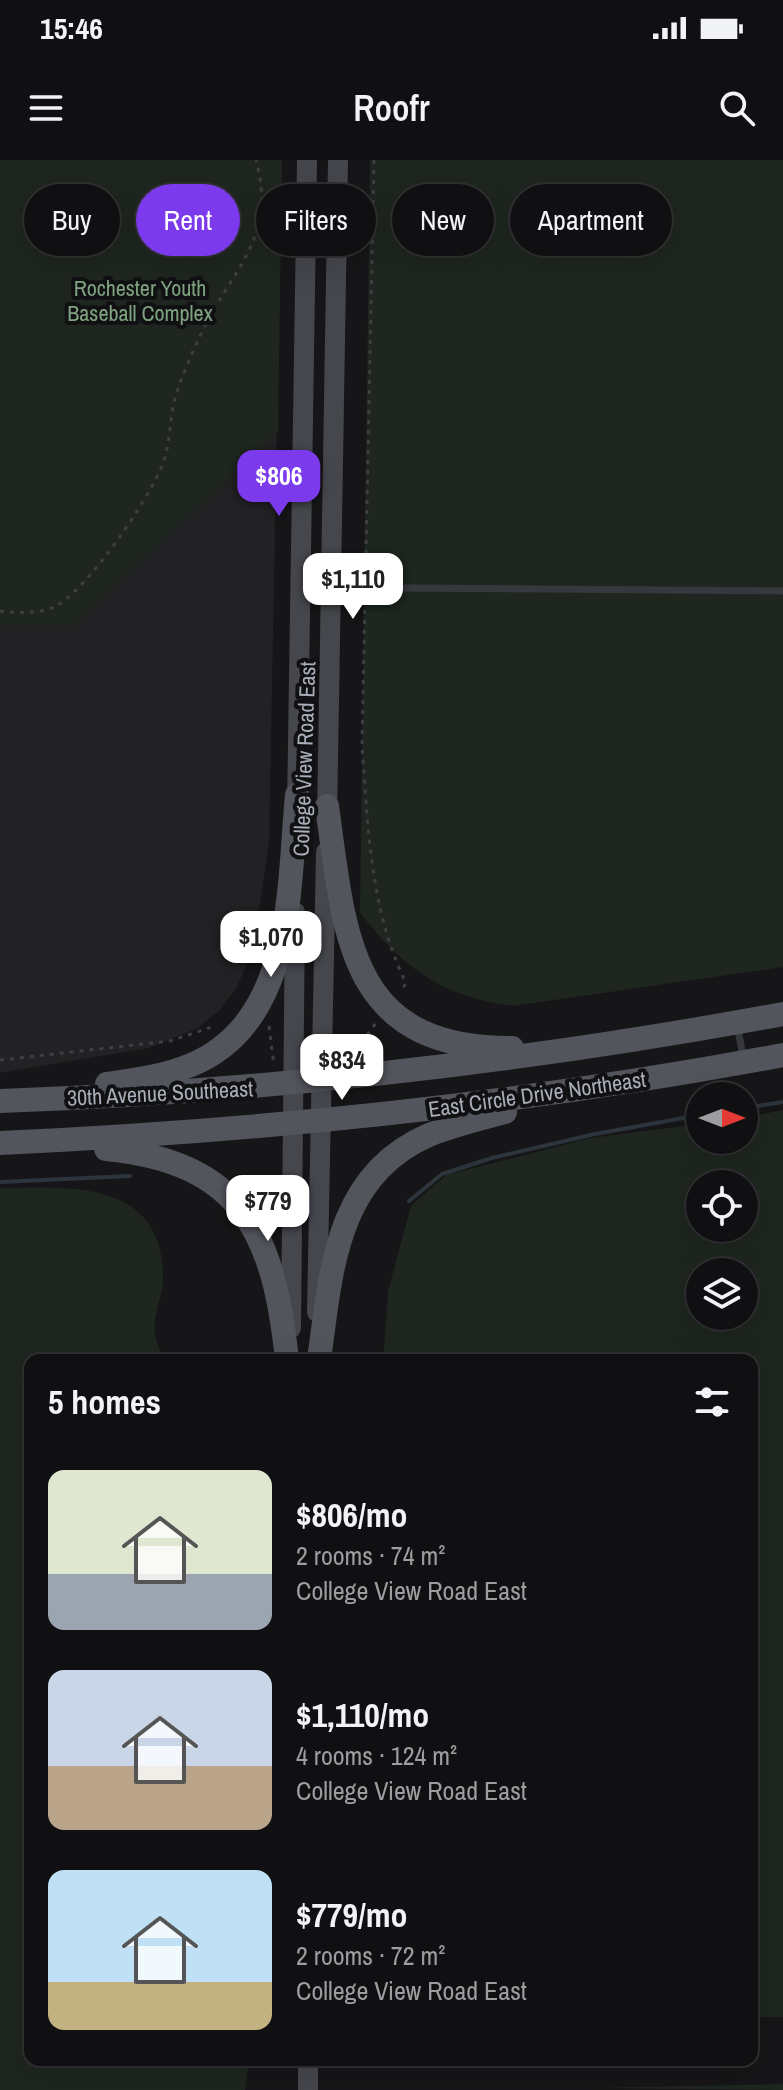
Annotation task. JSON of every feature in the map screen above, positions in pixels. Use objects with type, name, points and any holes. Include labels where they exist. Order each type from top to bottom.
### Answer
[{"type":"main road","name":"College View Road East","points":[[289,1354],[290,1084],[307,160]]},
{"type":"main road","name":"College View Road East","points":[[318,1354],[320,1081],[338,160]]},
{"type":"main road","points":[[0,1100],[162,1074],[203,1060],[238,1033],[264,995],[280,952],[297,795]]},
{"type":"main road","points":[[327,806],[349,946],[369,987],[398,1016],[429,1034],[470,1045],[509,1048],[622,1043]]},
{"type":"main road","name":"East Circle Drive Northeast","points":[[320,1081],[622,1043],[783,1014]]},
{"type":"main road","name":"East Circle Drive Northeast","points":[[290,1125],[580,1090],[783,1055]]},
{"type":"main road","name":"30th Avenue Southeast","points":[[0,1100],[121,1097],[320,1081]]},
{"type":"main road","points":[[319,1354],[339,1235],[352,1203],[377,1170],[396,1153],[427,1135],[580,1090]]},
{"type":"main road","name":"30th Avenue Southeast","points":[[0,1143],[290,1125]]},
{"type":"main road","points":[[0,1143],[141,1153],[192,1170],[221,1188],[253,1226],[267,1256],[288,1354]]},
{"type":"main road","points":[[308,2066],[308,2090]]},
{"type":"lane","points":[[400,588],[783,591]]},
{"type":"lane","points":[[737,1023],[744,1063]]},
{"type":"path","points":[[0,611],[25,613],[54,608],[78,592],[100,567],[165,460],[174,400],[202,332],[240,271],[259,226],[261,206],[256,160]]},
{"type":"shaded area","points":[[0,160],[282,160],[282,184],[256,184],[256,256],[280,256],[269,844],[253,949],[237,987],[220,1010],[198,1028],[149,1048],[0,1073]]},
{"type":"green space","name":"Rochester Youth Baseball Complex","points":[[0,160],[282,160],[282,184],[256,184],[256,256],[281,256],[278,431],[75,625],[0,625]]},
{"type":"green space","points":[[370,160],[783,160],[783,967],[513,1006],[465,995],[426,977],[393,950],[360,913],[369,256],[376,256],[376,184],[370,184]]},
{"type":"green space","points":[[783,1110],[783,2017],[758,2017],[758,1354],[383,1354],[388,1291],[411,1206],[446,1175],[591,1138],[686,1126],[686,1154],[758,1154],[758,1115]]},
{"type":"green space","points":[[0,1188],[53,1188],[105,1195],[127,1204],[145,1219],[158,1241],[163,1271],[155,1323],[155,1334],[162,1354],[24,1354],[24,2066],[248,2066],[245,2090],[0,2090]]},
{"type":"green space","points":[[783,2084],[783,2090],[590,2088]]},
{"type":"waterway","points":[[758,1106],[783,1102]]},
{"type":"waterway","points":[[409,1201],[442,1174],[492,1158],[595,1134],[686,1118]]},
{"type":"waterway","points":[[0,1182],[130,1176]]}]
